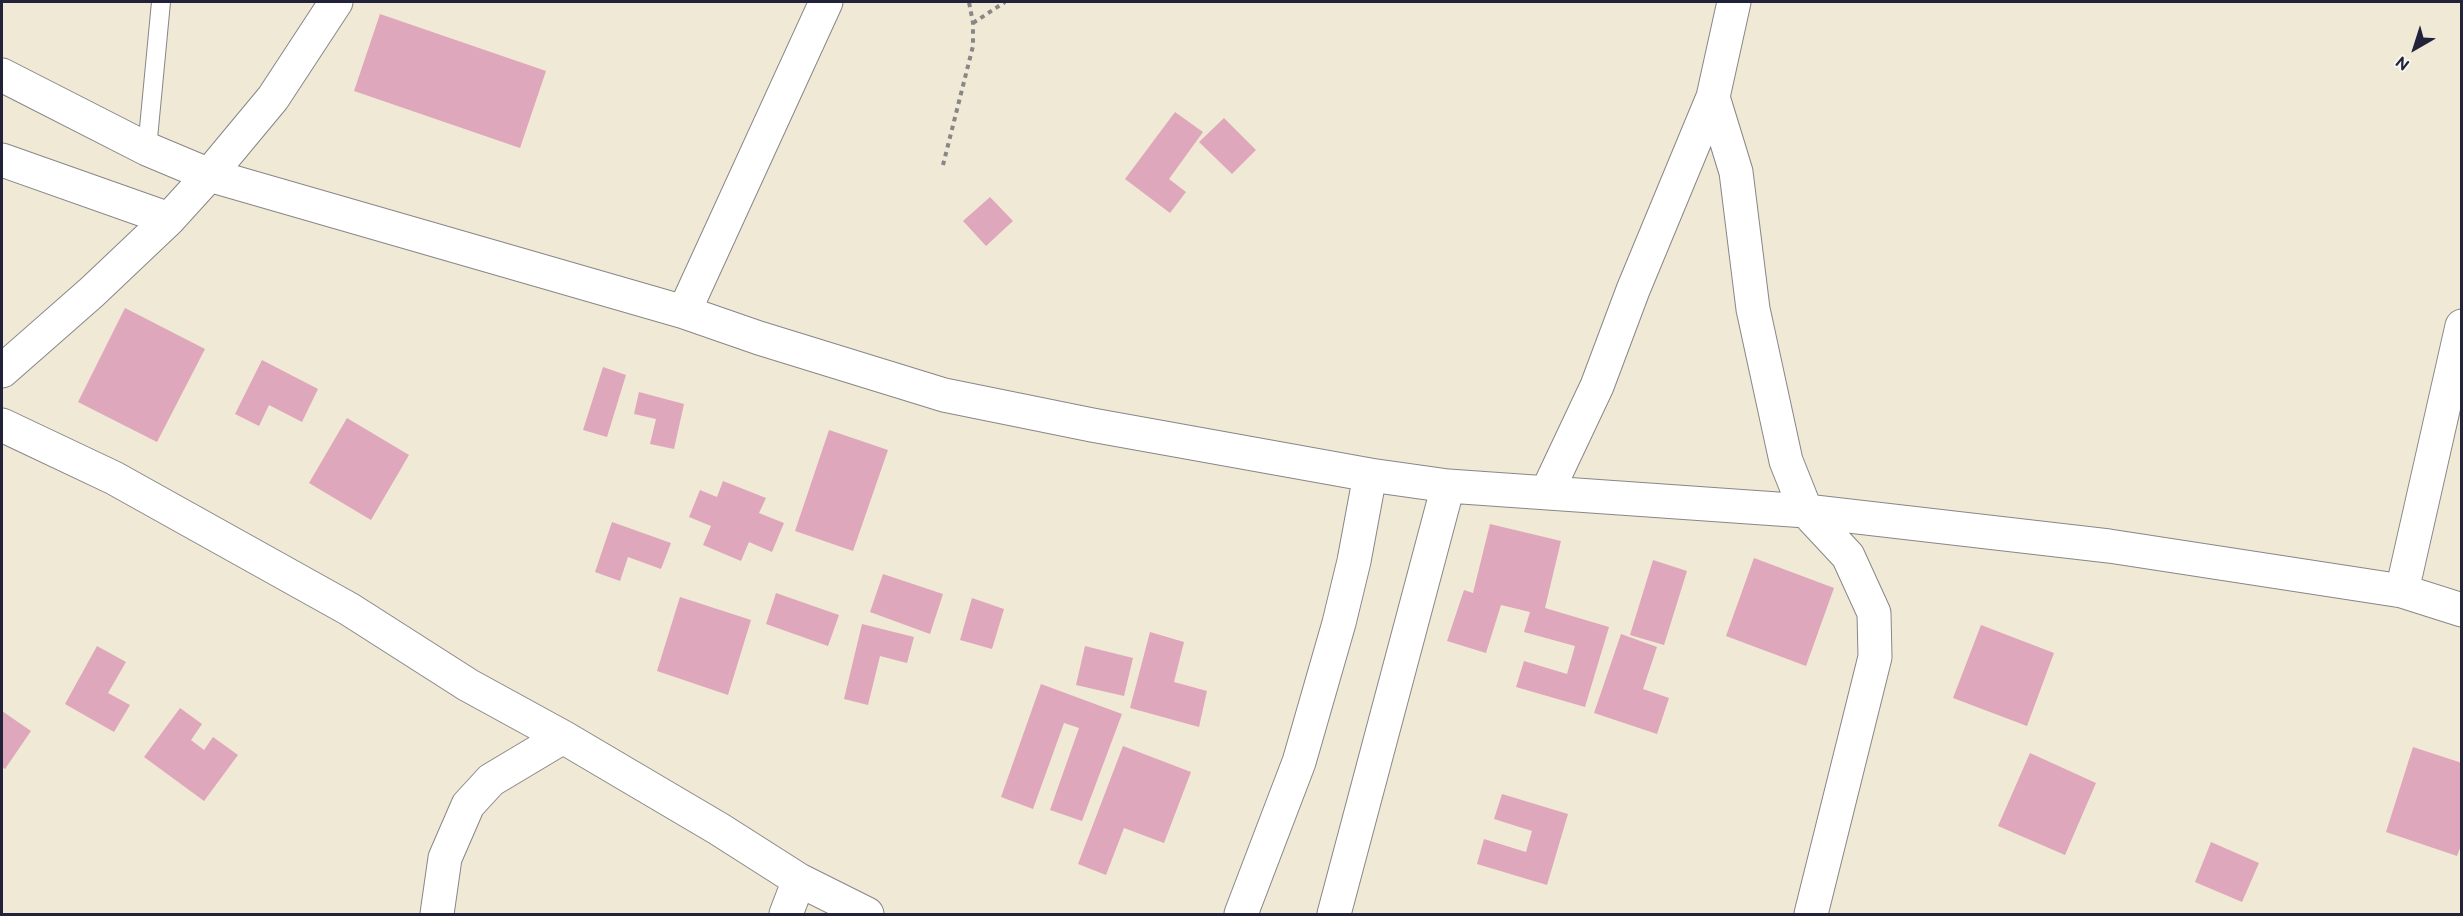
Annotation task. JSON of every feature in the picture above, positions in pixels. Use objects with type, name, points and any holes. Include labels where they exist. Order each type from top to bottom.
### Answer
[{"type":"street","points":[[2,371],[92,292],[169,219],[209,175],[273,98],[336,2]]},
{"type":"street","points":[[684,312],[826,2]]},
{"type":"street","points":[[1547,492],[1597,386],[1633,290],[1713,97],[1734,2]]},
{"type":"street","points":[[2,75],[147,149],[209,175],[684,312],[759,338],[944,395],[1092,425],[1370,475],[1448,486],[1806,511],[2109,546],[2402,591],[2462,610]]},
{"type":"street","points":[[1713,97],[1736,171],[1753,309],[1786,461],[1806,511],[1848,556],[1874,614],[1875,657],[1811,915]]},
{"type":"street","points":[[2,160],[169,219]]},
{"type":"street","points":[[2402,591],[2462,326]]},
{"type":"street","points":[[2,425],[114,478],[350,609],[468,686],[563,737],[719,829],[799,880],[867,915]]},
{"type":"street","points":[[1241,915],[1302,751],[1354,561],[1370,475]]},
{"type":"street","points":[[1334,915],[1448,486]]},
{"type":"street","points":[[437,915],[445,858],[468,805],[490,780],[563,737]]},
{"type":"street","points":[[786,915],[799,880]]},
{"type":"lane","points":[[147,149],[161,2]]},
{"type":"path","points":[[943,165],[973,46],[973,23],[969,2]]},
{"type":"path","points":[[973,23],[1005,2]]},
{"type":"building","points":[[380,14],[546,71],[520,148],[354,91]]},
{"type":"building","points":[[1175,112],[1203,132],[1169,179],[1186,192],[1170,213],[1125,179]]},
{"type":"building","points":[[1224,118],[1256,150],[1232,174],[1199,142]]},
{"type":"building","points":[[990,197],[1013,221],[986,246],[963,221]]},
{"type":"building","points":[[125,308],[205,349],[157,442],[78,402]]},
{"type":"building","points":[[262,360],[318,389],[302,422],[269,405],[259,426],[235,414]]},
{"type":"building","points":[[603,367],[626,375],[607,437],[583,430]]},
{"type":"building","points":[[639,392],[684,404],[674,449],[650,444],[656,419],[634,414]]},
{"type":"building","points":[[347,418],[409,455],[371,520],[309,483]]},
{"type":"building","points":[[829,430],[888,450],[853,551],[795,531]]},
{"type":"building","points":[[723,481],[766,498],[759,513],[784,523],[772,552],[749,542],[741,561],[703,545],[711,526],[689,517],[700,490],[717,497]]},
{"type":"building","points":[[612,522],[671,543],[661,569],[628,557],[620,581],[595,572]]},
{"type":"building","points":[[1490,524],[1561,541],[1545,608],[1609,627],[1585,707],[1516,687],[1524,661],[1567,674],[1575,646],[1524,632],[1530,612],[1501,605],[1486,653],[1447,641],[1464,590],[1473,593]]},
{"type":"building","points":[[1754,558],[1834,588],[1806,666],[1726,636]]},
{"type":"building","points":[[1653,560],[1687,571],[1664,645],[1630,635]]},
{"type":"building","points":[[883,574],[943,594],[930,634],[870,612]]},
{"type":"building","points":[[776,593],[839,615],[828,646],[766,624]]},
{"type":"building","points":[[680,597],[751,620],[728,695],[657,671]]},
{"type":"building","points":[[972,598],[1004,609],[992,649],[960,640]]},
{"type":"building","points":[[862,624],[914,637],[907,663],[880,656],[868,705],[844,699]]},
{"type":"building","points":[[1981,625],[2054,653],[2027,726],[1953,698]]},
{"type":"building","points":[[1150,632],[1184,642],[1174,682],[1207,691],[1199,727],[1130,708]]},
{"type":"building","points":[[1621,634],[1657,647],[1643,689],[1669,698],[1657,734],[1594,713]]},
{"type":"building","points":[[97,646],[126,662],[108,693],[130,705],[114,732],[65,704]]},
{"type":"building","points":[[1085,646],[1133,658],[1124,696],[1076,685]]},
{"type":"building","points":[[1041,684],[1122,714],[1082,821],[1050,810],[1079,728],[1064,723],[1033,809],[1001,797]]},
{"type":"building","points":[[180,708],[202,724],[191,740],[204,750],[213,737],[238,755],[204,801],[144,757]]},
{"type":"building","points":[[2,711],[31,731],[5,769],[2,767]]},
{"type":"building","points":[[1123,746],[1191,772],[1164,843],[1124,828],[1106,875],[1078,864]]},
{"type":"building","points":[[2413,747],[2462,763],[2462,843],[2457,856],[2386,832]]},
{"type":"building","points":[[2030,753],[2096,783],[2065,855],[1998,826]]},
{"type":"building","points":[[1502,794],[1568,814],[1547,885],[1477,864],[1484,839],[1526,852],[1532,831],[1494,819]]},
{"type":"building","points":[[2211,842],[2259,863],[2242,902],[2195,882]]}]
